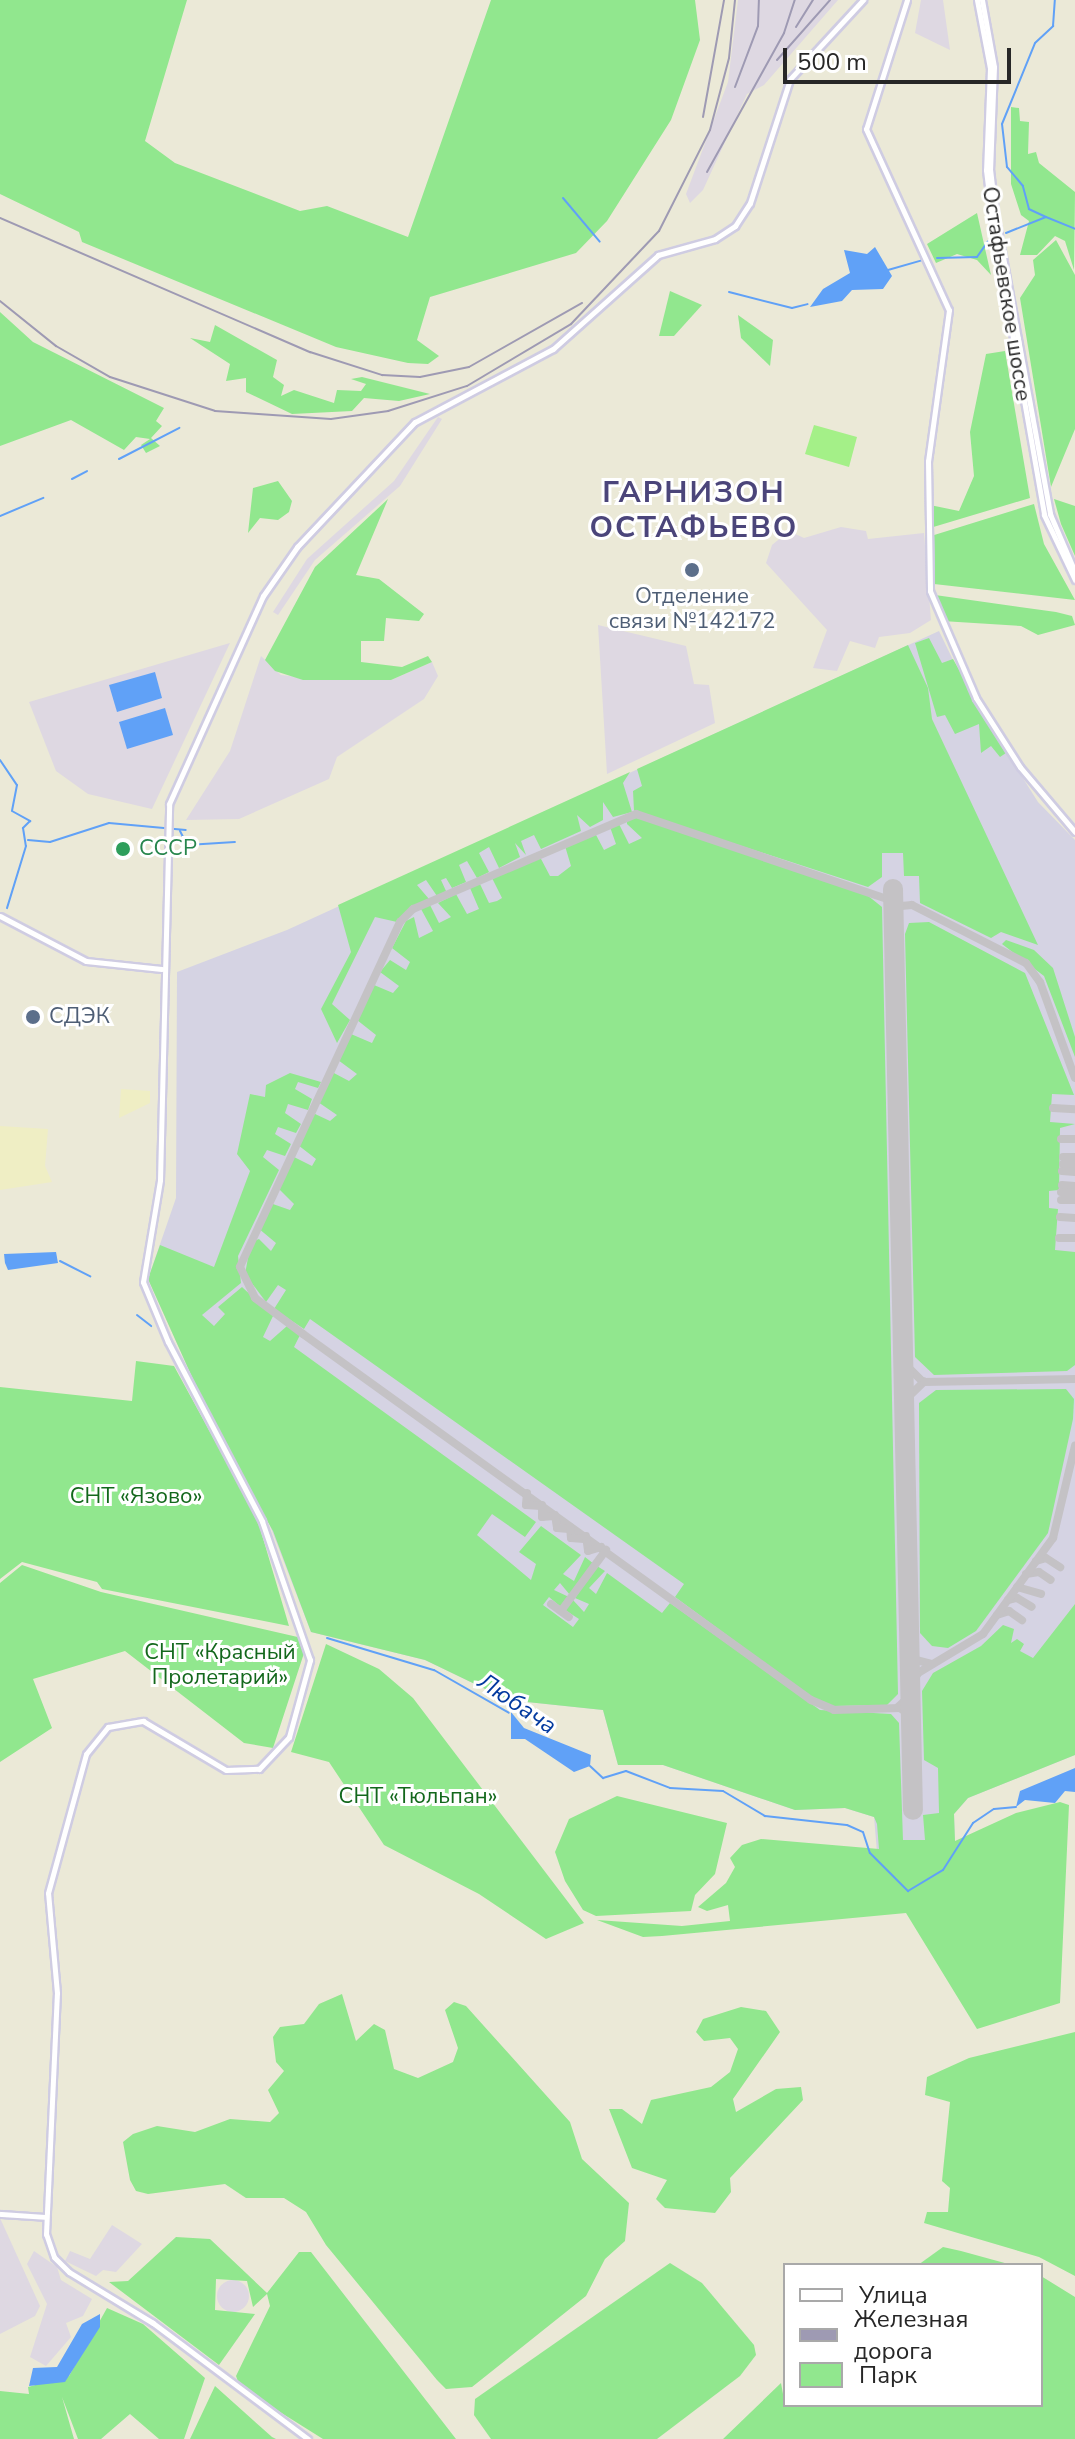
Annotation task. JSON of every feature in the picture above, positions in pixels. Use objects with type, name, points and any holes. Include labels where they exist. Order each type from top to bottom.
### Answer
[{"type":"main road","points":[[308,2439],[153,2323],[69,2272],[49,2246],[46,2217],[57,1993],[48,1893],[86,1754],[108,1727],[143,1721],[226,1770],[259,1769],[285,1746],[309,1671],[305,1635],[262,1521],[148,1302],[142,1267],[156,1206],[169,804],[280,570],[415,422],[553,349],[658,255],[715,239],[735,226],[750,203],[790,79],[863,0]]},
{"type":"main road","points":[[907,0],[866,129],[949,310],[928,461],[930,591],[976,698],[1020,767],[1075,832]]},
{"type":"main road","name":"Остафьевское шоссе","points":[[979,0],[994,67],[990,169],[996,219],[1047,503],[1075,572]]},
{"type":"main road","name":"Остафьевское шоссе","points":[[979,0],[990,68],[986,170],[992,219],[1044,515],[1075,580]]},
{"type":"main road","points":[[0,916],[78,958],[162,969]]},
{"type":"main road","points":[[0,2214],[46,2217]]},
{"type":"shaded area","points":[[738,0],[838,0],[764,85],[747,94],[703,190],[690,203],[686,194],[728,82]]},
{"type":"shaded area","points":[[921,0],[943,0],[950,50],[915,33]]},
{"type":"shaded area","points":[[438,417],[442,419],[400,486],[315,560],[278,615],[273,612],[307,559],[394,481]]},
{"type":"shaded area","points":[[841,527],[866,531],[868,539],[924,533],[931,620],[910,633],[879,637],[875,648],[850,641],[837,671],[813,668],[827,630],[766,563],[772,545],[789,531],[804,538]]},
{"type":"shaded area","points":[[598,625],[686,646],[694,684],[709,685],[715,723],[607,774]]},
{"type":"shaded area","points":[[939,631],[969,693],[1038,802],[1075,840],[1075,1755],[968,1798],[954,1814],[955,1844],[880,1887],[874,1817],[845,1808],[795,1810],[663,1765],[618,1765],[603,1710],[508,1700],[425,1660],[311,1632],[267,1518],[215,1428],[148,1279],[176,1198],[177,972],[287,930]]},
{"type":"shaded area","points":[[230,643],[152,809],[88,794],[56,771],[29,702]]},
{"type":"shaded area","points":[[261,656],[281,675],[298,677],[391,680],[432,662],[438,676],[424,699],[337,757],[329,779],[239,819],[186,820],[230,751]]},
{"type":"shaded area","points":[[121,1089],[150,1091],[150,1103],[119,1118]]},
{"type":"shaded area","points":[[0,1126],[48,1129],[45,1166],[52,1182],[0,1190]]},
{"type":"shaded area","points":[[0,2218],[40,2306],[35,2316],[0,2334]]},
{"type":"shaded area","points":[[112,2225],[142,2244],[116,2272],[103,2270],[96,2276],[65,2261],[70,2251],[90,2259]]},
{"type":"shaded area","points":[[34,2251],[57,2267],[61,2280],[92,2299],[83,2316],[66,2323],[71,2337],[46,2366],[30,2357],[47,2304],[27,2264]]},
{"type":"shaded area","points":[[233,2280],[245,2284],[249,2296],[245,2308],[233,2312],[221,2308],[217,2296],[221,2284]]},
{"type":"green space","points":[[0,0],[187,0],[145,141],[175,163],[300,211],[327,206],[408,237],[491,0],[695,0],[700,40],[671,120],[607,221],[576,253],[430,297],[417,340],[439,356],[428,364],[408,363],[336,347],[82,242],[79,232],[0,194]]},
{"type":"green space","points":[[1011,107],[1019,108],[1020,121],[1029,122],[1028,154],[1036,152],[1039,163],[1075,192],[1074,270],[1065,241],[1055,236],[1037,255],[1020,255],[1029,221],[1021,215],[1011,184]]},
{"type":"green space","points":[[977,213],[991,275],[977,260],[957,254],[936,263],[927,244]]},
{"type":"green space","points":[[1056,240],[1075,275],[1075,429],[1051,487],[1020,298],[1035,275],[1033,260]]},
{"type":"green space","points":[[670,291],[702,305],[674,336],[659,336]]},
{"type":"green space","points":[[0,312],[33,342],[164,408],[156,421],[162,426],[151,438],[160,446],[146,453],[141,445],[150,439],[136,437],[124,450],[71,420],[0,446]]},
{"type":"green space","points":[[738,315],[773,340],[770,366],[741,338]]},
{"type":"green space","points":[[215,325],[277,360],[273,377],[284,385],[281,396],[294,390],[334,403],[337,390],[361,391],[366,384],[351,379],[362,377],[430,394],[399,401],[364,398],[352,411],[292,414],[246,392],[246,378],[226,381],[230,364],[190,338],[210,342]]},
{"type":"green space","points":[[1005,351],[1030,498],[930,528],[930,505],[959,511],[974,476],[970,432],[986,354]]},
{"type":"green space","points":[[814,425],[857,437],[849,467],[805,454]]},
{"type":"green space","points":[[278,481],[292,501],[289,512],[278,520],[260,518],[248,533],[253,488]]},
{"type":"green space","points":[[388,499],[356,575],[379,579],[424,614],[419,621],[386,618],[384,641],[361,641],[361,662],[402,667],[428,656],[432,662],[391,680],[303,680],[275,671],[265,660],[315,567]]},
{"type":"green space","points":[[1054,499],[1075,506],[1075,556],[1061,524]]},
{"type":"green space","points":[[1034,504],[1044,544],[1075,600],[934,584],[931,536]]},
{"type":"green space","points":[[935,595],[1056,612],[1072,616],[1075,625],[1038,635],[1021,626],[942,621]]},
{"type":"green space","points":[[929,638],[942,663],[953,659],[1006,753],[1000,757],[991,746],[981,753],[979,724],[955,734],[945,715],[937,717],[915,643]]},
{"type":"green space","points":[[908,645],[928,688],[932,719],[1038,945],[1001,932],[991,938],[920,903],[919,876],[904,876],[903,853],[882,853],[882,877],[868,887],[634,811],[633,791],[642,786],[637,769]]},
{"type":"green space","points":[[630,772],[623,783],[632,812],[613,817],[603,802],[603,820],[590,827],[577,815],[581,831],[541,849],[534,835],[521,841],[526,855],[515,843],[520,857],[499,868],[489,847],[479,853],[489,872],[477,878],[467,861],[459,865],[466,882],[452,888],[446,878],[441,880],[446,891],[437,896],[426,880],[417,885],[429,899],[397,922],[375,917],[332,1004],[350,1020],[337,1043],[321,1009],[351,952],[338,905]]},
{"type":"green space","points":[[637,818],[862,891],[882,907],[898,1694],[887,1705],[832,1706],[808,1695],[675,1597],[684,1584],[310,1319],[304,1329],[274,1309],[286,1290],[278,1285],[266,1302],[245,1274],[251,1242],[259,1239],[271,1251],[276,1243],[258,1228],[270,1203],[290,1210],[294,1204],[277,1187],[292,1156],[312,1166],[316,1159],[298,1145],[313,1113],[330,1121],[337,1115],[318,1102],[332,1072],[349,1081],[357,1074],[338,1060],[351,1034],[372,1043],[376,1035],[357,1020],[374,985],[393,993],[399,986],[380,972],[390,960],[406,970],[410,962],[392,948],[406,921],[414,917],[419,938],[433,931],[421,909],[430,905],[439,923],[451,917],[438,903],[456,894],[467,914],[479,909],[470,888],[480,884],[489,903],[497,901],[502,898],[492,878],[540,857],[550,876],[558,876],[571,866],[565,846],[595,833],[604,850],[616,844],[610,827],[618,822],[629,844],[642,838],[627,824],[627,819]]},
{"type":"green space","points":[[929,922],[1025,973],[1074,1095],[1052,1094],[1050,1122],[1075,1124],[1060,1128],[1059,1190],[1049,1191],[1049,1208],[1058,1209],[1055,1250],[1075,1252],[1075,1365],[1067,1371],[934,1375],[915,1357],[905,934],[909,923]]},
{"type":"green space","points":[[1006,940],[1034,950],[1053,968],[1075,1037],[1075,1057],[1044,976],[1002,944]]},
{"type":"green space","points":[[290,1073],[321,1082],[318,1088],[298,1082],[295,1089],[312,1099],[308,1110],[288,1104],[285,1113],[301,1124],[296,1133],[278,1127],[275,1134],[291,1144],[285,1156],[267,1150],[263,1157],[279,1170],[238,1256],[241,1283],[202,1315],[214,1326],[225,1314],[218,1307],[242,1287],[273,1316],[263,1337],[270,1341],[287,1326],[300,1335],[294,1347],[536,1522],[525,1537],[492,1514],[477,1535],[531,1580],[536,1564],[519,1552],[541,1526],[581,1555],[563,1574],[574,1581],[585,1557],[594,1564],[570,1595],[560,1583],[554,1590],[569,1597],[562,1608],[549,1597],[543,1605],[573,1627],[579,1619],[565,1610],[573,1600],[584,1612],[589,1604],[575,1598],[597,1566],[605,1571],[589,1588],[596,1594],[607,1573],[662,1613],[670,1603],[820,1710],[891,1714],[899,1723],[903,1840],[925,1840],[923,1815],[939,1813],[938,1768],[924,1760],[922,1691],[933,1673],[981,1646],[1003,1625],[1014,1629],[1011,1643],[1017,1639],[1024,1644],[1020,1651],[1033,1658],[1075,1604],[1075,1755],[968,1798],[954,1814],[955,1841],[1016,1813],[1060,1802],[1069,1805],[1060,2003],[977,2029],[906,1913],[643,1937],[597,1920],[682,1926],[730,1921],[728,1905],[707,1911],[698,1907],[726,1883],[735,1867],[730,1858],[742,1845],[761,1839],[879,1849],[877,1824],[874,1817],[845,1808],[795,1810],[663,1765],[618,1765],[603,1710],[508,1700],[425,1660],[311,1632],[273,1531],[215,1428],[148,1279],[160,1245],[214,1267],[250,1171],[237,1154],[250,1094],[265,1097],[266,1085]]},
{"type":"green space","name":"СНТ «Язово»","points":[[136,1361],[174,1366],[257,1518],[289,1626],[102,1589],[97,1582],[22,1562],[0,1579],[0,1387],[132,1401]]},
{"type":"green space","points":[[1066,1389],[1074,1399],[1073,1419],[1048,1533],[976,1631],[948,1648],[932,1646],[920,1633],[919,1403],[936,1390]]},
{"type":"green space","name":"СНТ «Красный Пролетарий»","points":[[22,1565],[101,1592],[302,1638],[306,1647],[273,1748],[244,1743],[125,1651],[33,1679],[52,1728],[0,1762],[0,1583]]},
{"type":"green space","name":"СНТ «Тюльпан»","points":[[326,1644],[379,1669],[413,1698],[584,1923],[546,1939],[479,1894],[384,1845],[329,1762],[291,1752]]},
{"type":"green space","points":[[617,1796],[727,1823],[715,1874],[695,1895],[691,1911],[596,1916],[583,1910],[565,1881],[555,1852],[569,1819]]},
{"type":"green space","points":[[342,1994],[356,2041],[374,2024],[385,2030],[394,2069],[418,2078],[453,2062],[458,2048],[445,2010],[454,2002],[466,2006],[570,2122],[582,2159],[629,2203],[625,2241],[605,2259],[586,2296],[472,2387],[446,2389],[437,2380],[326,2245],[306,2212],[284,2198],[246,2198],[225,2184],[148,2194],[136,2191],[130,2180],[123,2142],[133,2134],[157,2126],[195,2132],[230,2119],[270,2122],[279,2113],[268,2090],[284,2071],[276,2062],[273,2037],[280,2027],[304,2024],[319,2004]]},
{"type":"green space","points":[[741,2007],[766,2011],[780,2032],[733,2099],[736,2112],[776,2089],[801,2087],[803,2100],[730,2178],[731,2192],[715,2213],[665,2208],[656,2199],[667,2180],[632,2168],[609,2109],[622,2109],[642,2124],[651,2100],[711,2087],[730,2072],[738,2049],[730,2038],[704,2041],[696,2032],[703,2019]]},
{"type":"green space","points":[[1075,2032],[1075,2276],[1039,2257],[924,2223],[927,2212],[948,2212],[950,2188],[942,2181],[950,2102],[925,2095],[927,2077],[969,2058]]},
{"type":"green space","points":[[176,2237],[210,2239],[267,2293],[299,2252],[311,2252],[456,2439],[323,2439],[240,2387],[236,2376],[270,2306],[267,2294],[253,2307],[247,2281],[216,2279],[215,2310],[255,2314],[219,2365],[109,2282],[128,2281]]},
{"type":"green space","points":[[943,2247],[1005,2263],[921,2263]]},
{"type":"green space","points":[[670,2263],[702,2283],[754,2345],[756,2355],[740,2376],[657,2439],[491,2439],[474,2415],[475,2399]]},
{"type":"green space","points":[[1043,2277],[1075,2297],[1075,2439],[723,2439],[781,2383],[783,2407],[1043,2407]]},
{"type":"green space","points":[[107,2308],[143,2324],[205,2378],[184,2439],[159,2439],[130,2414],[101,2439],[78,2439],[62,2397],[74,2439],[0,2439],[0,2391],[29,2394],[28,2387],[69,2376]]},
{"type":"green space","points":[[215,2386],[272,2437],[276,2439],[190,2439]]},
{"type":"water","points":[[875,247],[892,276],[883,289],[852,290],[842,301],[810,307],[823,289],[850,273],[844,250],[867,254]]},
{"type":"water","points":[[155,672],[162,698],[117,712],[109,685]]},
{"type":"water","points":[[165,708],[173,735],[127,749],[119,722]]},
{"type":"water","points":[[56,1252],[58,1263],[8,1270],[5,1263],[4,1254]]},
{"type":"water","points":[[511,1712],[524,1728],[591,1755],[590,1766],[574,1772],[525,1739],[511,1739]]},
{"type":"water","points":[[1075,1768],[1075,1792],[1065,1791],[1055,1803],[1025,1800],[1016,1807],[1020,1791]]},
{"type":"water","points":[[100,2314],[100,2327],[65,2382],[29,2386],[33,2368],[57,2367],[82,2324]]},
{"type":"waterway","points":[[1046,217],[1029,209],[1023,186],[1007,167],[1002,124],[1035,43],[1053,26],[1055,0]]},
{"type":"waterway","points":[[563,198],[600,242]]},
{"type":"waterway","points":[[1006,233],[1046,217],[1075,229]]},
{"type":"waterway","points":[[937,258],[977,257],[988,241]]},
{"type":"waterway","points":[[888,270],[922,260]]},
{"type":"waterway","points":[[729,292],[792,308],[808,304]]},
{"type":"waterway","points":[[119,459],[179,428]]},
{"type":"waterway","points":[[72,479],[87,471]]},
{"type":"waterway","points":[[0,516],[43,498]]},
{"type":"waterway","points":[[0,760],[17,785],[12,811],[30,821],[23,828],[26,846],[7,908]]},
{"type":"waterway","points":[[28,840],[50,842],[109,823],[186,830]]},
{"type":"waterway","points":[[180,831],[187,845],[235,842]]},
{"type":"waterway","points":[[60,1261],[90,1276]]},
{"type":"waterway","points":[[137,1315],[151,1326]]},
{"type":"waterway","name":"Любача","points":[[327,1638],[434,1670],[509,1713]]},
{"type":"waterway","name":"Любача","points":[[590,1766],[603,1778],[626,1771],[670,1788],[723,1791],[765,1816],[847,1825],[863,1832],[870,1853],[908,1891],[943,1870],[973,1823],[994,1809],[1016,1807]]},
{"type":"taxiway","points":[[893,901],[636,814],[413,909],[400,922],[240,1267],[255,1298],[811,1700],[834,1710],[900,1708],[911,1716]]},
{"type":"taxiway","points":[[894,917],[901,906],[912,905],[1026,963],[1040,982],[1075,1078]]},
{"type":"taxiway","points":[[1053,1108],[1075,1109]]},
{"type":"taxiway","points":[[1061,1139],[1075,1139]]},
{"type":"taxiway","points":[[1063,1157],[1075,1157]]},
{"type":"taxiway","points":[[1063,1164],[1075,1164]]},
{"type":"taxiway","points":[[1062,1171],[1075,1172]]},
{"type":"taxiway","points":[[1062,1185],[1075,1186]]},
{"type":"taxiway","points":[[1061,1192],[1075,1193]]},
{"type":"taxiway","points":[[1061,1200],[1075,1200]]},
{"type":"taxiway","points":[[1060,1217],[1075,1218]]},
{"type":"taxiway","points":[[1059,1238],[1075,1238]]},
{"type":"taxiway","points":[[903,1362],[923,1382]]},
{"type":"taxiway","points":[[904,1401],[924,1382],[1075,1379]]},
{"type":"taxiway","points":[[910,1687],[918,1673],[983,1634],[1053,1538],[1075,1446]]},
{"type":"taxiway","points":[[527,1493],[526,1505],[541,1506]]},
{"type":"taxiway","points":[[542,1505],[542,1517],[554,1516]]},
{"type":"taxiway","points":[[555,1515],[557,1528],[569,1529]]},
{"type":"taxiway","points":[[570,1527],[571,1538],[584,1539]]},
{"type":"taxiway","points":[[586,1536],[588,1551],[601,1547]]},
{"type":"taxiway","points":[[561,1611],[606,1550]]},
{"type":"taxiway","points":[[1036,1561],[1046,1558],[1060,1567]]},
{"type":"taxiway","points":[[1026,1574],[1039,1572],[1051,1580]]},
{"type":"taxiway","points":[[1017,1587],[1041,1594]]},
{"type":"taxiway","points":[[1008,1600],[1017,1598],[1032,1607]]},
{"type":"taxiway","points":[[551,1604],[569,1617]]},
{"type":"taxiway","points":[[997,1615],[1009,1611],[1022,1620]]},
{"type":"taxiway","points":[[909,1644],[916,1660],[932,1664]]},
{"type":"taxiway","points":[[898,1707],[910,1696]]},
{"type":"runway","points":[[893,889],[913,1810]]},
{"type":"railway","points":[[703,117],[724,0]]},
{"type":"railway","points":[[0,301],[56,346],[110,377],[215,411],[331,419],[388,411],[467,386],[571,324],[659,231],[710,130],[729,58],[735,0]]},
{"type":"railway","points":[[735,87],[758,26],[759,0]]},
{"type":"railway","points":[[707,172],[784,33],[795,0]]},
{"type":"railway","points":[[796,27],[813,0]]},
{"type":"railway","points":[[777,60],[830,0]]},
{"type":"railway","points":[[0,218],[310,352],[382,375],[420,377],[469,367],[582,303]]},
{"type":"place","name":"Отделение связи №142172","points":[[692,570]]},
{"type":"place","name":"СССР","points":[[123,849]]},
{"type":"place","name":"СДЭК","points":[[33,1017]]},
{"type":"district","name":"ГАРНИЗОН ОСТАФЬЕВО","points":[[694,510]]}]
